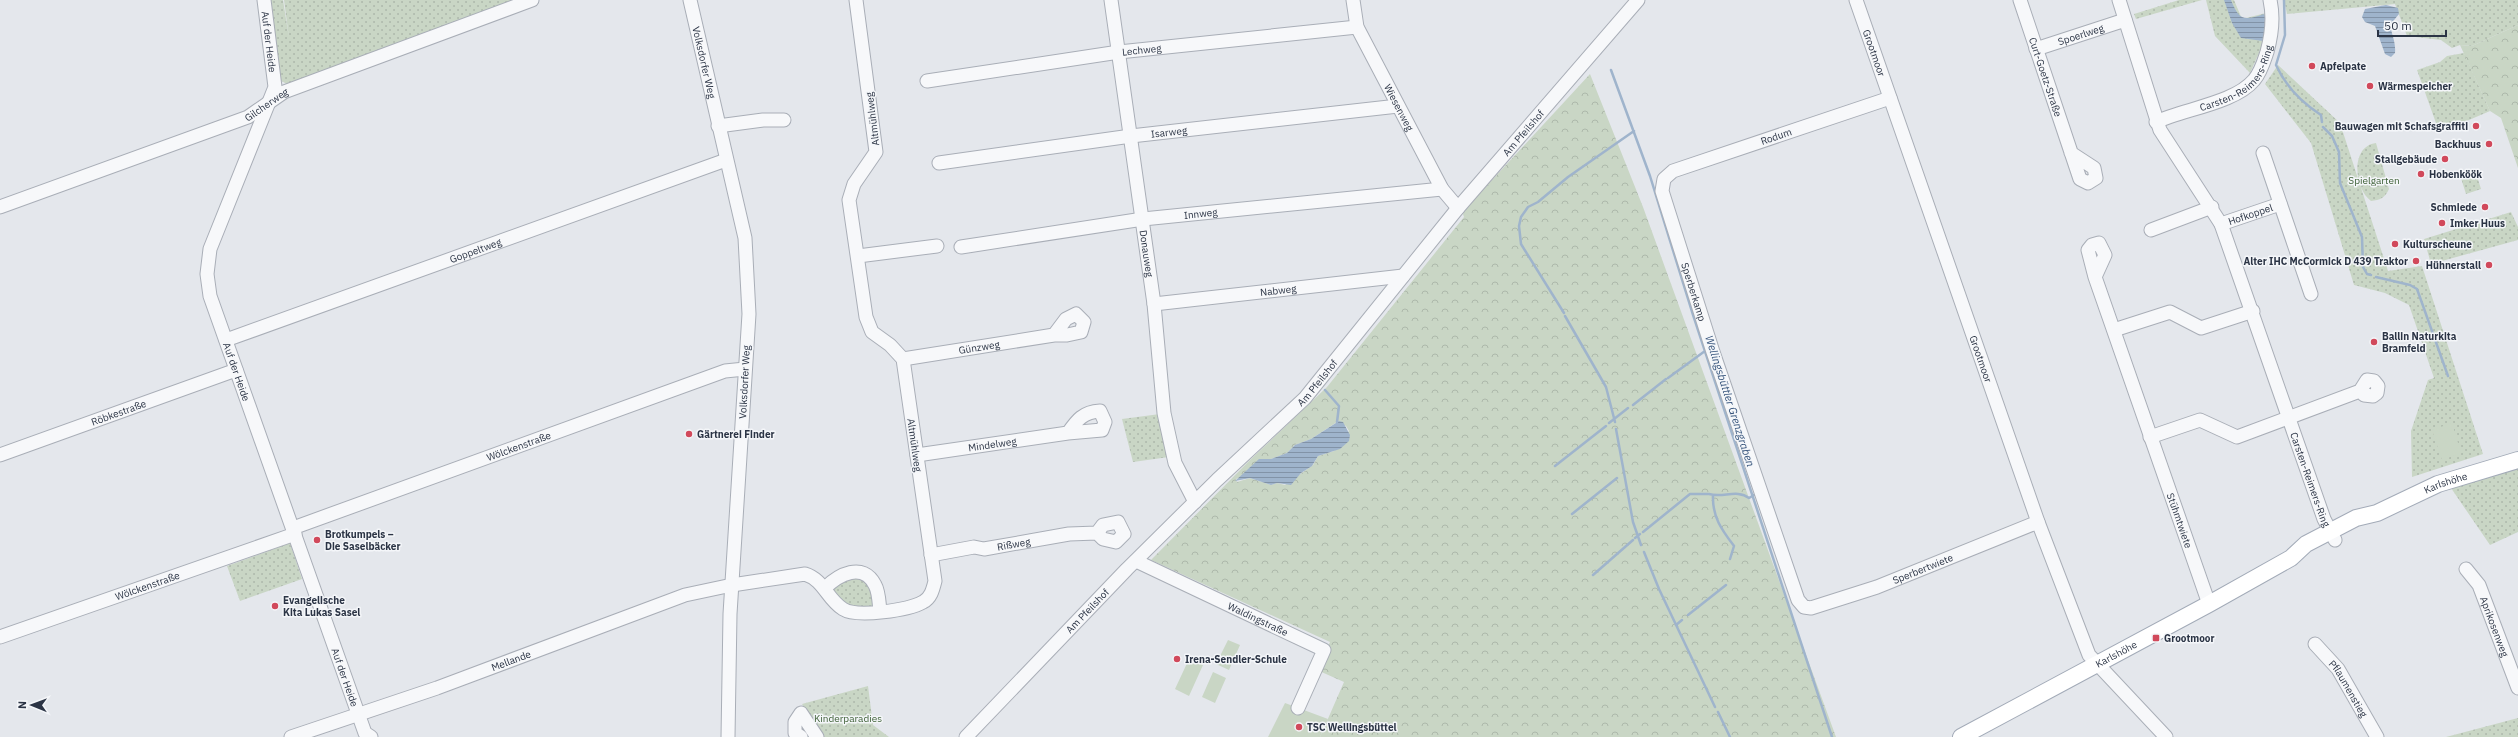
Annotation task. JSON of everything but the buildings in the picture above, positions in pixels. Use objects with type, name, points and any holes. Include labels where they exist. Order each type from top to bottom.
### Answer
[{"type":"main road","name":"Karlshöhe","points":[[1961,737],[2097,665],[2291,558],[2311,553],[2332,536],[2361,526],[2377,513],[2438,484],[2518,460]]},
{"type":"street","name":"Auf der Heide","points":[[264,0],[275,87],[270,102],[259,121],[210,249],[207,274],[210,296],[365,733],[371,737]]},
{"type":"street","name":"Gilcherweg","points":[[0,207],[248,117],[284,92],[532,0]]},
{"type":"street","name":"Volksdorfer Weg","points":[[690,0],[745,238],[749,314],[732,584],[728,737]]},
{"type":"street","name":"Altmühlweg","points":[[732,584],[805,574],[814,577],[843,609],[861,614],[916,605],[925,601],[932,592],[935,581],[903,359],[890,345],[872,332],[866,317],[849,200],[854,184],[876,152],[856,0]]},
{"type":"street","name":"Donauweg","points":[[1111,0],[1154,304],[1164,413],[1175,463],[1195,502]]},
{"type":"street","name":"Wiesenweg","points":[[1353,0],[1357,27],[1442,189],[1458,208]]},
{"type":"street","name":"Am Pfeilshof","points":[[966,737],[1195,502],[1305,398],[1458,208],[1638,0]]},
{"type":"street","name":"Grootmoor","points":[[1856,0],[2038,522],[2089,655],[2166,737]]},
{"type":"street","name":"Curt-Goetz-Straße","points":[[2020,0],[2071,153]]},
{"type":"street","name":"Carsten-Reimers-Ring","points":[[2119,0],[2156,122],[2169,148],[2212,206],[2221,224],[2332,536]]},
{"type":"street","name":"Carsten-Reimers-Ring","points":[[2156,122],[2231,95],[2251,83],[2262,65],[2271,37],[2272,22],[2270,0]]},
{"type":"street","name":"Spoerlweg","points":[[2036,49],[2125,20]]},
{"type":"street","name":"Lechweg","points":[[927,81],[1119,52],[1357,27]]},
{"type":"street","name":"Rodum","points":[[1664,179],[1673,171],[1890,98]]},
{"type":"street","name":"Isarweg","points":[[939,163],[1131,136],[1398,106]]},
{"type":"street","points":[[718,126],[763,120],[784,120]]},
{"type":"street","name":"Hofkoppel","points":[[2262,153],[2311,294]]},
{"type":"street","name":"Goppeltweg","points":[[226,340],[726,160]]},
{"type":"street","name":"Sperberkamp","points":[[1664,179],[1662,191],[1713,352],[1798,600],[1804,607]]},
{"type":"street","name":"Innweg","points":[[961,247],[1143,219],[1442,189]]},
{"type":"street","name":"Hofkoppel","points":[[2221,224],[2280,204]]},
{"type":"street","points":[[2151,230],[2212,206]]},
{"type":"street","points":[[858,256],[937,246]]},
{"type":"street","name":"Nabweg","points":[[1154,304],[1402,276]]},
{"type":"street","name":"Stühmtwiete","points":[[2095,277],[2209,604]]},
{"type":"street","points":[[2114,330],[2170,312],[2201,328],[2253,311]]},
{"type":"street","name":"Günzweg","points":[[903,359],[1054,335]]},
{"type":"street","name":"Wölckenstraße","points":[[0,637],[294,531],[725,371],[745,369]]},
{"type":"street","name":"Röbkestraße","points":[[0,455],[236,370]]},
{"type":"street","points":[[2150,437],[2200,420],[2237,437],[2360,391]]},
{"type":"street","name":"Mindelweg","points":[[917,455],[1068,433]]},
{"type":"street","name":"Sperbertwiete","points":[[1804,607],[1811,608],[1877,587],[2038,522]]},
{"type":"street","name":"Rißweg","points":[[931,555],[974,547],[984,549],[1069,534],[1098,533]]},
{"type":"street","name":"Waldingstraße","points":[[1136,561],[1324,650],[1298,708]]},
{"type":"street","name":"Aprikosenweg","points":[[2466,569],[2479,585],[2518,688]]},
{"type":"street","points":[[825,588],[839,575],[857,572],[862,573],[875,585],[880,611]]},
{"type":"street","name":"Mellande","points":[[291,737],[437,688],[685,595],[732,584]]},
{"type":"street","name":"Pflaumenstieg","points":[[2315,644],[2338,669],[2377,737]]},
{"type":"street","points":[[801,737],[795,733],[796,722],[801,713],[817,737]]},
{"type":"green space","points":[[270,0],[283,0],[289,38],[284,0],[525,0],[290,86],[280,80]]},
{"type":"green space","points":[[2179,0],[2202,0],[2136,19],[2134,14]]},
{"type":"green space","points":[[2206,0],[2234,0],[2242,19],[2266,13],[2262,46],[2250,73],[2215,36]]},
{"type":"green space","points":[[2284,0],[2518,0],[2518,25],[2472,46],[2460,45],[2452,48],[2441,40],[2407,36],[2395,4],[2287,14]]},
{"type":"green space","points":[[2518,25],[2518,168],[2501,118],[2490,111],[2460,45],[2472,46]]},
{"type":"green space","points":[[2464,53],[2490,111],[2462,123],[2436,123],[2417,70],[2440,62],[2447,56]]},
{"type":"green space","points":[[2278,65],[2340,123],[2388,271],[2422,266],[2483,454],[2412,477],[2411,431],[2428,380],[2434,378],[2409,305],[2385,293],[2354,285],[2311,143],[2265,84]]},
{"type":"green space","points":[[1590,74],[1643,207],[1836,737],[1320,737],[1344,682],[1317,670],[1330,642],[1151,560],[1250,460],[1327,387],[1464,217],[1463,214],[1468,206]],"holes":[[[1337,422],[1346,426],[1349,431],[1334,451],[1318,456],[1313,465],[1285,485],[1277,483],[1271,485],[1250,478],[1237,482],[1236,479],[1242,477],[1262,459],[1271,459],[1287,453],[1295,445],[1311,439]]]},
{"type":"green space","name":"Spielgarten","points":[[2376,143],[2389,189],[2386,195],[2382,198],[2371,201],[2365,195],[2361,187],[2357,169],[2362,152],[2368,146]]},
{"type":"green space","points":[[2476,173],[2481,189],[2466,194],[2461,178]]},
{"type":"green space","points":[[2511,212],[2518,227],[2518,240],[2431,264],[2424,239]]},
{"type":"green space","points":[[1160,414],[1169,457],[1133,462],[1122,419]]},
{"type":"green space","points":[[2452,423],[2461,453],[2442,460],[2432,430]]},
{"type":"green space","points":[[2518,468],[2518,532],[2490,545],[2451,488]]},
{"type":"green space","points":[[290,543],[302,579],[240,601],[227,566]]},
{"type":"green space","points":[[860,577],[873,589],[873,608],[849,605],[840,599],[831,588],[841,579]]},
{"type":"green space","points":[[1228,640],[1240,645],[1229,670],[1216,664]]},
{"type":"green space","points":[[1189,659],[1203,665],[1189,696],[1175,689]]},
{"type":"green space","points":[[1213,672],[1226,678],[1215,703],[1202,697]]},
{"type":"green space","name":"Kinderparadies","points":[[868,686],[873,725],[889,737],[823,737],[802,704]]},
{"type":"green space","name":"TSC Wellingsbüttel","points":[[1285,703],[1328,719],[1320,737],[1268,737]]},
{"type":"green space","points":[[2518,718],[2518,737],[2446,737]]},
{"type":"water","points":[[2224,0],[2231,0],[2239,15],[2243,17],[2251,18],[2264,14],[2266,28],[2263,41],[2241,38],[2232,23]]},
{"type":"water","points":[[2386,5],[2398,8],[2399,14],[2390,25],[2395,49],[2395,53],[2391,57],[2385,54],[2375,26],[2365,22],[2362,17],[2365,9]]},
{"type":"water","points":[[1339,421],[1343,422],[1350,435],[1349,441],[1340,449],[1318,456],[1312,466],[1301,473],[1291,485],[1277,483],[1271,485],[1250,478],[1235,481],[1259,459],[1271,459],[1287,453],[1295,445],[1311,439]]},
{"type":"waterway","points":[[2284,0],[2285,35],[2276,65],[2289,87],[2307,105],[2321,115],[2322,122]]},
{"type":"waterway","name":"Wellingsbüttler Grenzgraben","points":[[1611,70],[1650,176],[1693,315],[1832,737]]},
{"type":"waterway","points":[[2323,127],[2332,136],[2339,152],[2340,183],[2362,237],[2363,267],[2367,274],[2371,275]]},
{"type":"waterway","points":[[1564,313],[1521,244],[1519,226],[1521,217],[1528,207],[1538,202],[1568,177],[1634,131]]},
{"type":"waterway","points":[[2376,277],[2410,285],[2417,289],[2448,376]]},
{"type":"waterway","points":[[1565,316],[1606,387],[1615,422]]},
{"type":"waterway","points":[[1668,378],[1705,351]]},
{"type":"waterway","points":[[1633,405],[1666,379]]},
{"type":"waterway","points":[[1325,390],[1339,406],[1337,422]]},
{"type":"waterway","points":[[1609,423],[1628,408]]},
{"type":"waterway","points":[[1555,466],[1606,426]]},
{"type":"waterway","points":[[1616,429],[1633,522],[1641,545]]},
{"type":"waterway","points":[[1572,514],[1617,478]]},
{"type":"waterway","points":[[1643,532],[1690,494],[1708,494]]},
{"type":"waterway","points":[[1709,494],[1740,494],[1749,498],[1754,495]]},
{"type":"waterway","points":[[1713,495],[1716,517],[1722,529],[1734,546],[1730,559]]},
{"type":"waterway","points":[[1635,538],[1640,534]]},
{"type":"waterway","points":[[1593,575],[1633,540]]},
{"type":"waterway","points":[[1644,552],[1659,589],[1715,707]]},
{"type":"waterway","points":[[1688,615],[1726,585]]},
{"type":"waterway","points":[[1676,625],[1682,620]]},
{"type":"waterway","points":[[1718,712],[1730,737]]},
{"type":"place","name":"Apfelpate","points":[[2312,66]]},
{"type":"place","name":"Wärmespeicher","points":[[2370,86]]},
{"type":"place","name":"Bauwagen mit Schafsgraffiti","points":[[2476,126]]},
{"type":"place","name":"Backhuus","points":[[2489,144]]},
{"type":"place","name":"Stallgebäude","points":[[2445,159]]},
{"type":"place","name":"Hobenköök","points":[[2421,174]]},
{"type":"place","name":"Schmiede","points":[[2485,207]]},
{"type":"place","name":"Imker Huus","points":[[2442,223]]},
{"type":"place","name":"Kulturscheune","points":[[2395,244]]},
{"type":"place","name":"Alter IHC McCormick D 439 Traktor","points":[[2416,261]]},
{"type":"place","name":"Hühnerstall","points":[[2489,265]]},
{"type":"place","name":"Ballin Naturkita Bramfeld","points":[[2374,342]]},
{"type":"place","name":"Gärtnerei Finder","points":[[689,434]]},
{"type":"place","name":"Brotkumpels – Die Saselbäcker","points":[[317,540]]},
{"type":"place","name":"Evangelische Kita Lukas Sasel","points":[[275,606]]},
{"type":"place","name":"Grootmoor","points":[[2156,638]]},
{"type":"place","name":"Irena-Sendler-Schule","points":[[1177,659]]},
{"type":"place","name":"TSC Wellingsbüttel","points":[[1299,727]]}]
